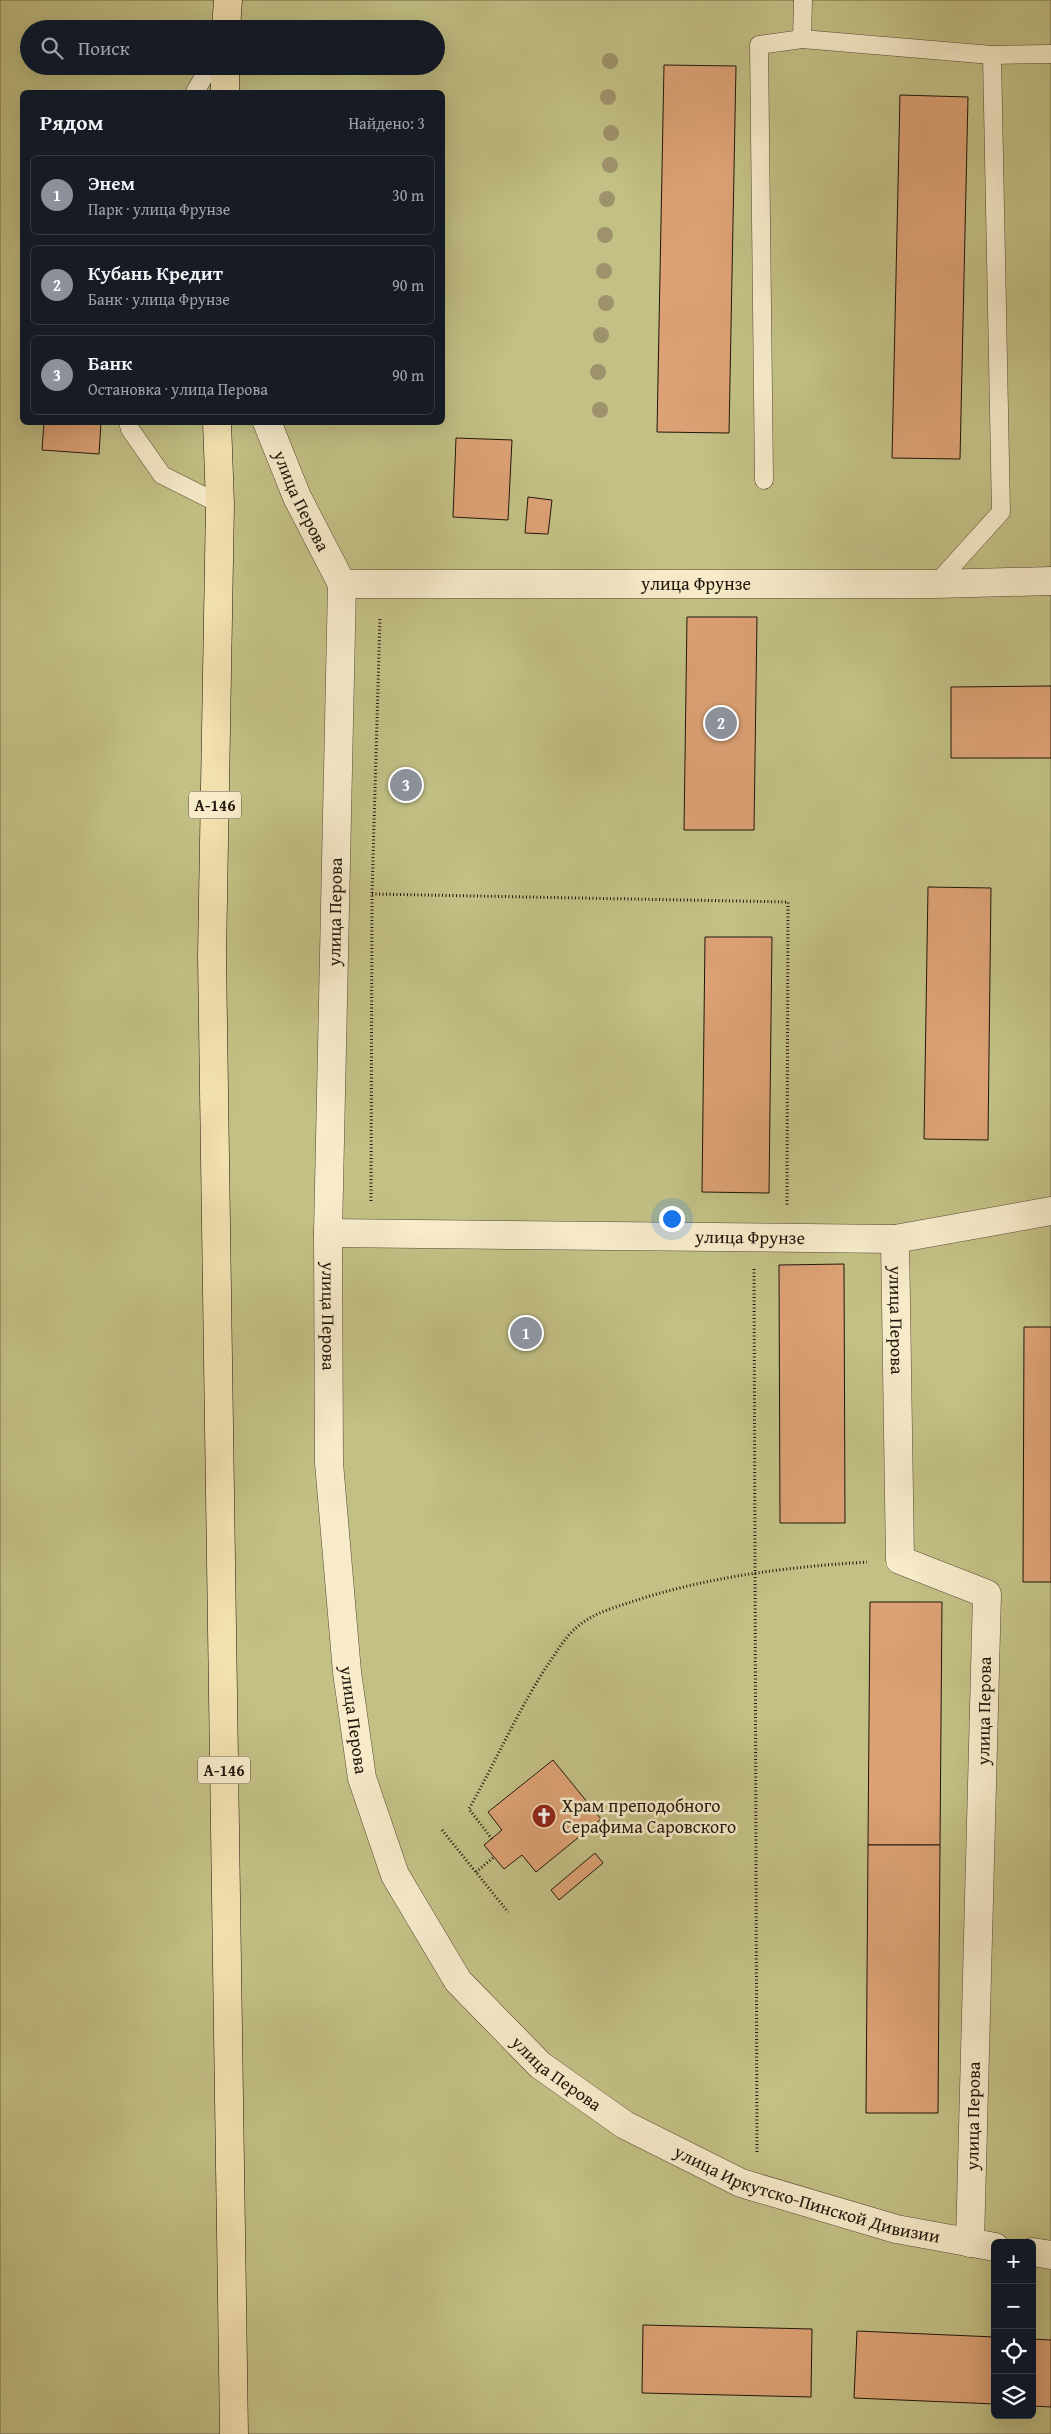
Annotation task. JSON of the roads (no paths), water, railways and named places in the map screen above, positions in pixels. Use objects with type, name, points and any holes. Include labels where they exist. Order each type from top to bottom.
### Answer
[{"type":"highway","points":[[227,20],[228,0]]},
{"type":"highway","points":[[225,75],[225,90]]},
{"type":"highway","name":"А-146","points":[[217,425],[220,504],[212,956],[234,2434]]},
{"type":"street","name":"улица Перова","points":[[268,425],[297,497],[342,584],[328,1233],[329,1463],[348,1672],[362,1778],[395,1875],[458,1981],[540,2065],[626,2125]]},
{"type":"street","name":"улица Фрунзе","points":[[342,584],[936,584],[1051,581]]},
{"type":"street","name":"улица Фрунзе","points":[[328,1233],[787,1236],[895,1239],[1051,1211]]},
{"type":"street","name":"улица Перова","points":[[895,1239],[900,1560],[986,1594],[983,2245]]},
{"type":"street","name":"улица Иркутско-Пинской Дивизии","points":[[626,2125],[741,2183],[896,2229],[983,2245]]},
{"type":"street","points":[[1036,2253],[1051,2255]]},
{"type":"lane","points":[[802,39],[803,0]]},
{"type":"lane","points":[[764,480],[759,45],[802,39],[992,55],[1051,54]]},
{"type":"lane","points":[[936,584],[1001,512],[992,55]]},
{"type":"lane","points":[[196,90],[205,75]]},
{"type":"lane","points":[[129,425],[162,475],[220,504]]},
{"type":"place","name":"Кубань Кредит","points":[[721,723]]},
{"type":"place","name":"Банк","points":[[406,785]]},
{"type":"place","name":"Энем","points":[[526,1333]]},
{"type":"place","name":"Храм преподобного Серафима Саровского","points":[[544,1816]]}]
